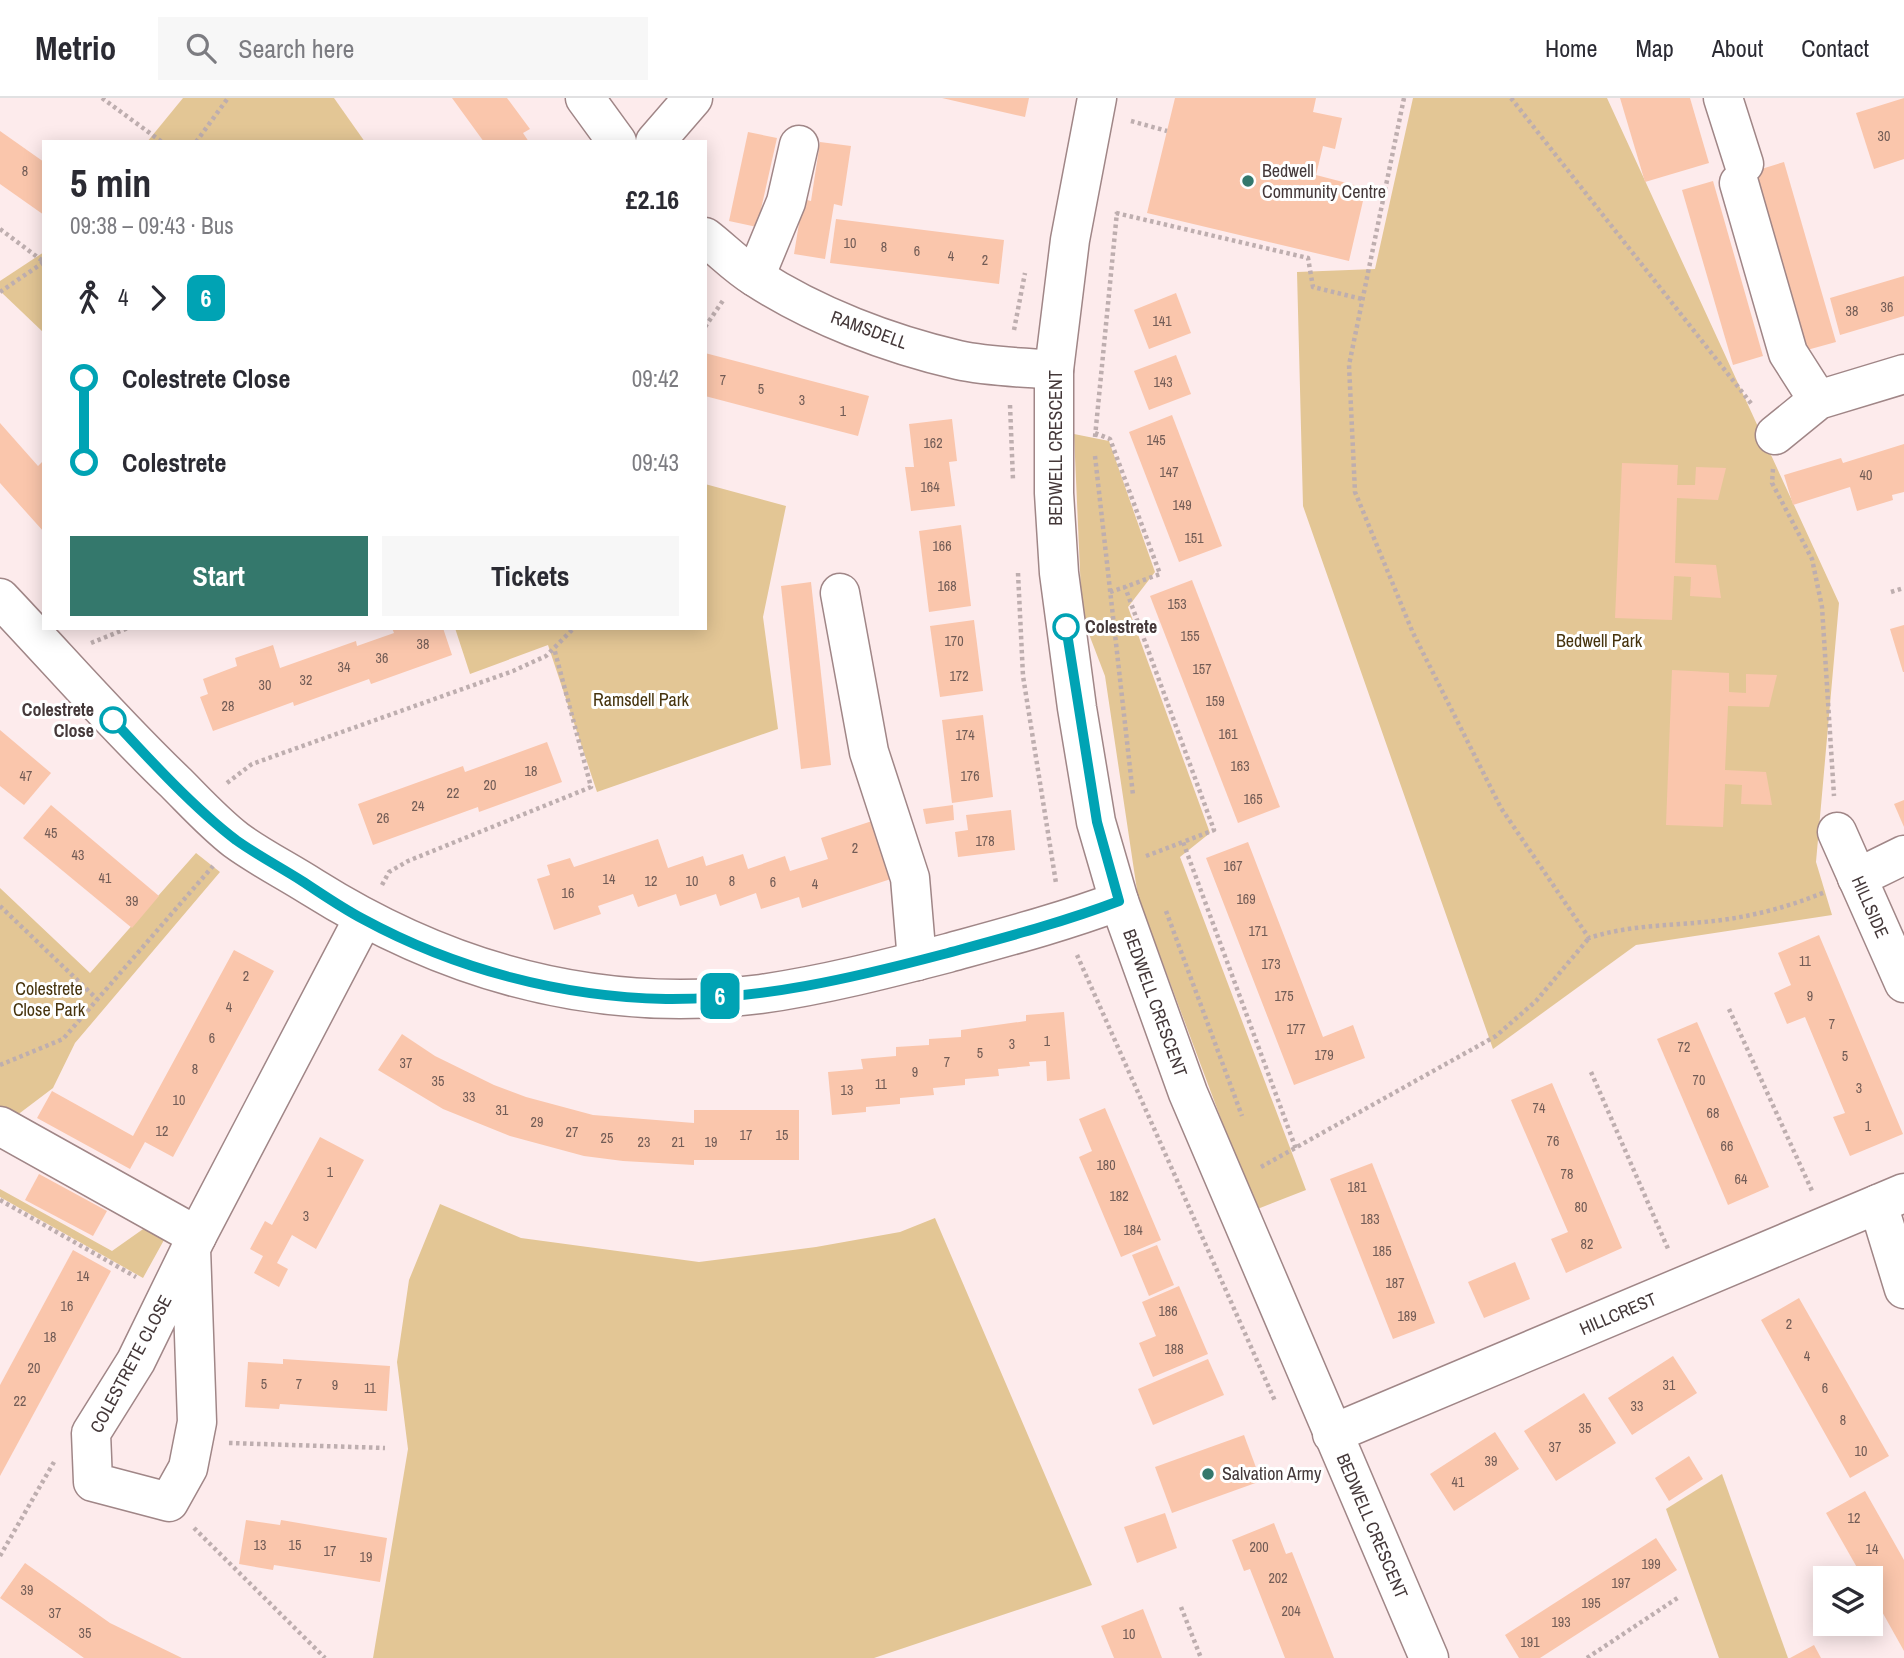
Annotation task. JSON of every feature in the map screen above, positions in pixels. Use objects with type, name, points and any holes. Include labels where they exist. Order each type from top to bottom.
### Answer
[{"type":"street","points":[[586,98],[616,140]]},
{"type":"street","points":[[657,140],[693,98]]},
{"type":"street","name":"BEDWELL CRESCENT","points":[[1097,98],[1070,240],[1054,370],[1054,493],[1059,573],[1077,708],[1097,822],[1119,901],[1188,1093],[1429,1658]]},
{"type":"street","points":[[1723,98],[1788,353],[1818,400]]},
{"type":"street","points":[[755,277],[786,202],[799,145]]},
{"type":"street","name":"RAMSDELL","points":[[707,239],[755,277],[826,314],[893,340],[960,361],[1054,370]]},
{"type":"street","points":[[1775,435],[1818,400],[1904,374]]},
{"type":"street","points":[[839,593],[869,752],[910,878],[917,961]]},
{"type":"street","points":[[0,598],[138,747],[236,840],[363,919],[416,944],[481,969],[537,985],[666,999],[759,994],[831,982],[917,961],[1062,922],[1119,901]]},
{"type":"street","name":"HILLSIDE","points":[[1837,832],[1904,983]]},
{"type":"street","points":[[1857,878],[1904,855]]},
{"type":"street","name":"COLESTRETE CLOSE","points":[[194,1242],[197,1422],[188,1468],[169,1503],[93,1482],[91,1433],[136,1361],[194,1242],[363,919]]},
{"type":"street","points":[[0,1126],[194,1242]]},
{"type":"street","points":[[1891,1198],[1904,1289]]},
{"type":"street","name":"HILLCREST","points":[[1332,1434],[1891,1198]]},
{"type":"path","points":[[102,98],[159,140]]},
{"type":"path","points":[[197,140],[228,98]]},
{"type":"path","points":[[1404,98],[1349,365],[1355,492],[1413,633],[1501,808],[1589,938]]},
{"type":"path","points":[[1511,98],[1775,435],[1772,484],[1812,559],[1822,607],[1837,832]]},
{"type":"path","points":[[1128,134],[1134,110]]},
{"type":"path","points":[[1131,121],[1167,131]]},
{"type":"path","points":[[1095,441],[1118,200]]},
{"type":"path","points":[[1116,213],[1308,258],[1312,286],[1362,299]]},
{"type":"path","points":[[0,229],[42,260]]},
{"type":"path","points":[[0,292],[42,263]]},
{"type":"path","points":[[1095,433],[1110,439],[1160,575],[1110,592]]},
{"type":"path","points":[[1094,450],[1134,805]]},
{"type":"path","points":[[1125,587],[1214,831],[1146,856]]},
{"type":"path","points":[[1891,592],[1904,588]]},
{"type":"path","points":[[204,810],[229,781],[252,764],[513,671],[546,656],[572,630]]},
{"type":"path","points":[[363,919],[389,872],[408,861],[591,787],[554,648]]},
{"type":"path","points":[[0,1065],[63,1039],[236,840]]},
{"type":"path","points":[[1183,842],[1296,1149]]},
{"type":"path","points":[[1141,844],[1150,869]]},
{"type":"path","points":[[1256,1154],[1261,1167],[1496,1036],[1536,1001],[1589,938],[1610,931],[1722,920],[1783,909],[1857,878]]},
{"type":"path","points":[[0,906],[97,999]]},
{"type":"path","points":[[1165,908],[1247,1128]]},
{"type":"path","points":[[1730,1009],[1828,1225]]},
{"type":"path","points":[[1591,1072],[1684,1286]]},
{"type":"path","points":[[0,1200],[142,1280]]},
{"type":"path","points":[[193,1442],[386,1448]]},
{"type":"path","points":[[0,1556],[60,1451]]},
{"type":"path","points":[[169,1503],[325,1658]]},
{"type":"path","points":[[1587,1658],[1679,1597]]},
{"type":"path","points":[[1181,1607],[1202,1658]]},
{"type":"green space","points":[[183,98],[334,98],[364,140],[149,140]]},
{"type":"green space","name":"Bedwell Park","points":[[1413,98],[1607,98],[1839,603],[1816,862],[1832,915],[1636,945],[1493,1049],[1303,506],[1297,272],[1375,269]]},
{"type":"green space","points":[[42,253],[42,331],[0,291],[0,281]]},
{"type":"green space","points":[[1074,434],[1109,441],[1155,572],[1128,607],[1210,833],[1180,857],[1306,1190],[1255,1210],[1138,897],[1105,676],[1082,616]]},
{"type":"green space","name":"Ramsdell Park","points":[[707,485],[786,506],[763,617],[778,729],[597,792],[548,645],[470,674],[456,630],[707,630]]},
{"type":"green space","name":"Colestrete Close Park","points":[[196,853],[220,872],[75,1043],[53,1088],[12,1119],[0,1113],[0,888],[90,973]]},
{"type":"green space","points":[[0,1189],[112,1251],[146,1227],[164,1240],[143,1278],[0,1197]]},
{"type":"green space","points":[[440,1204],[521,1238],[699,1262],[816,1247],[900,1232],[935,1218],[1092,1585],[874,1658],[373,1658],[408,1449],[397,1362],[409,1280]]},
{"type":"green space","points":[[1722,1474],[1788,1658],[1719,1658],[1666,1509]]},
{"type":"building","points":[[452,98],[507,98],[530,129],[523,133],[528,140],[483,140]]},
{"type":"building","points":[[942,98],[1029,98],[1025,117]]},
{"type":"building","name":"Bedwell Community Centre","points":[[1175,98],[1316,98],[1313,112],[1342,118],[1335,149],[1323,146],[1316,175],[1366,188],[1349,261],[1147,213]]},
{"type":"building","points":[[1620,98],[1690,98],[1709,163],[1645,182]]},
{"type":"building","points":[[1904,98],[1904,159],[1874,169],[1856,113]]},
{"type":"building","points":[[0,131],[42,161],[42,214],[0,184]]},
{"type":"building","points":[[748,132],[777,138],[757,227],[729,221]]},
{"type":"building","points":[[820,142],[851,146],[842,206],[834,204],[825,259],[794,254],[803,199],[811,201]]},
{"type":"building","points":[[1784,162],[1836,342],[1807,350],[1755,171]]},
{"type":"building","points":[[1713,181],[1763,356],[1733,365],[1682,190]]},
{"type":"building","points":[[836,219],[1004,240],[999,284],[830,263]]},
{"type":"building","points":[[1904,276],[1904,316],[1840,335],[1830,298]]},
{"type":"building","points":[[1176,293],[1191,333],[1149,349],[1134,310]]},
{"type":"building","points":[[707,354],[869,396],[858,436],[707,397]]},
{"type":"building","points":[[1176,355],[1191,394],[1149,410],[1134,371]]},
{"type":"building","points":[[1172,415],[1222,546],[1179,562],[1129,432]]},
{"type":"building","points":[[952,419],[957,461],[949,462],[955,506],[911,511],[905,467],[914,467],[909,424]]},
{"type":"building","points":[[0,423],[38,466],[42,462],[42,530],[0,483]]},
{"type":"building","points":[[1904,444],[1904,492],[1892,495],[1893,500],[1857,511],[1850,487],[1793,505],[1784,475],[1841,458],[1843,463]]},
{"type":"building","points":[[1622,463],[1678,465],[1677,485],[1695,485],[1696,467],[1726,468],[1718,500],[1677,498],[1675,563],[1716,565],[1721,598],[1690,596],[1691,577],[1674,576],[1672,620],[1615,618]]},
{"type":"building","points":[[961,525],[971,606],[929,612],[919,531]]},
{"type":"building","points":[[1192,580],[1280,807],[1238,823],[1150,596]]},
{"type":"building","points":[[811,582],[831,765],[801,769],[781,586]]},
{"type":"building","points":[[974,620],[983,691],[940,697],[930,626]]},
{"type":"building","points":[[1904,625],[1904,672],[1903,672],[1890,629]]},
{"type":"building","points":[[393,630],[444,630],[452,655],[371,684],[369,679],[294,706],[293,702],[213,731],[200,697],[208,694],[203,679],[237,666],[235,658],[273,645],[280,668],[356,641],[357,646],[394,633]]},
{"type":"building","points":[[1672,670],[1729,673],[1729,692],[1746,693],[1746,674],[1777,675],[1769,707],[1728,706],[1725,770],[1766,772],[1772,805],[1741,804],[1742,785],[1725,784],[1723,827],[1666,825]]},
{"type":"building","points":[[983,715],[993,797],[952,803],[942,720]]},
{"type":"building","points":[[0,730],[51,773],[24,805],[0,786]]},
{"type":"building","points":[[547,742],[562,782],[479,812],[478,807],[373,845],[358,804],[463,766],[465,772]]},
{"type":"building","points":[[1904,800],[1904,827],[1894,804]]},
{"type":"building","points":[[51,805],[159,896],[132,928],[23,838]]},
{"type":"building","points":[[953,805],[954,820],[926,824],[923,809]]},
{"type":"building","points":[[1011,810],[1015,850],[958,857],[955,832],[968,830],[966,815]]},
{"type":"building","points":[[875,820],[894,878],[802,908],[799,897],[761,909],[756,893],[720,906],[716,894],[680,906],[676,894],[638,907],[633,894],[598,906],[601,914],[554,930],[537,879],[550,875],[547,865],[570,858],[574,867],[658,839],[668,868],[703,856],[706,866],[743,854],[748,869],[785,856],[790,871],[828,859],[821,838]]},
{"type":"building","points":[[1248,842],[1323,1037],[1353,1025],[1365,1058],[1294,1085],[1206,858]]},
{"type":"building","points":[[1819,935],[1903,1134],[1850,1156],[1833,1117],[1845,1113],[1805,1017],[1787,1024],[1774,993],[1791,985],[1778,953]]},
{"type":"building","points":[[234,950],[274,971],[173,1157],[145,1142],[130,1169],[37,1118],[52,1091],[133,1136]]},
{"type":"building","points":[[1064,1012],[1070,1079],[1047,1081],[1046,1061],[1029,1062],[1030,1066],[998,1069],[999,1076],[965,1079],[965,1085],[933,1088],[934,1095],[900,1098],[900,1104],[866,1107],[866,1112],[832,1115],[828,1072],[863,1069],[861,1059],[896,1056],[896,1047],[929,1045],[929,1039],[961,1037],[961,1030],[1026,1021],[1026,1015]]},
{"type":"building","points":[[1697,1022],[1769,1187],[1728,1205],[1657,1039]]},
{"type":"building","points":[[402,1034],[435,1056],[494,1085],[526,1097],[593,1115],[694,1123],[694,1110],[799,1110],[799,1160],[694,1160],[694,1165],[623,1161],[584,1156],[510,1136],[443,1109],[378,1070]]},
{"type":"building","points":[[1552,1083],[1622,1248],[1566,1273],[1551,1239],[1568,1232],[1511,1100]]},
{"type":"building","points":[[1105,1108],[1161,1240],[1121,1257],[1079,1157],[1092,1151],[1079,1119]]},
{"type":"building","points":[[320,1137],[364,1160],[316,1249],[292,1235],[277,1263],[288,1269],[279,1287],[254,1273],[263,1256],[250,1249],[265,1221],[272,1225]]},
{"type":"building","points":[[1372,1163],[1435,1323],[1393,1339],[1330,1179]]},
{"type":"building","points":[[39,1174],[107,1211],[93,1236],[25,1200]]},
{"type":"building","points":[[1157,1245],[1174,1285],[1149,1296],[1132,1255]]},
{"type":"building","points":[[73,1250],[111,1271],[0,1476],[0,1385]]},
{"type":"building","points":[[1515,1262],[1530,1299],[1484,1318],[1468,1282]]},
{"type":"building","points":[[1179,1286],[1208,1354],[1153,1377],[1139,1343],[1156,1336],[1142,1302]]},
{"type":"building","points":[[1799,1298],[1889,1456],[1850,1478],[1761,1320]]},
{"type":"building","points":[[1673,1356],[1697,1393],[1632,1435],[1608,1398]]},
{"type":"building","points":[[283,1359],[390,1366],[387,1411],[280,1404],[279,1409],[245,1407],[248,1362],[283,1364]]},
{"type":"building","points":[[1208,1359],[1224,1395],[1153,1425],[1138,1389]]},
{"type":"building","points":[[1584,1393],[1616,1443],[1556,1481],[1524,1431]]},
{"type":"building","points":[[1495,1432],[1519,1469],[1454,1511],[1430,1474]]},
{"type":"building","name":"Salvation Army","points":[[1244,1435],[1261,1481],[1172,1513],[1155,1467]]},
{"type":"building","points":[[1689,1456],[1703,1479],[1669,1501],[1655,1478]]},
{"type":"building","points":[[1865,1491],[1904,1560],[1904,1651],[1883,1613],[1883,1566],[1856,1566],[1826,1513]]},
{"type":"building","points":[[1165,1513],[1177,1548],[1137,1563],[1124,1527]]},
{"type":"building","points":[[246,1520],[280,1525],[281,1520],[387,1538],[380,1582],[274,1565],[273,1570],[239,1564]]},
{"type":"building","points":[[1274,1523],[1286,1554],[1292,1552],[1334,1658],[1285,1658],[1250,1569],[1244,1571],[1232,1540]]},
{"type":"building","points":[[1656,1538],[1677,1570],[1540,1658],[1519,1658],[1505,1635]]},
{"type":"building","points":[[25,1563],[110,1623],[182,1658],[84,1658],[0,1598]]},
{"type":"building","points":[[1143,1609],[1162,1658],[1114,1658],[1101,1626]]},
{"type":"building","points":[[1814,1645],[1821,1658],[1790,1658]]},
{"type":"bus line","name":"6","points":[[113,720],[236,840],[363,919],[416,944],[481,969],[537,985],[666,999],[759,994],[831,982],[917,961],[1062,922],[1119,901],[1097,822],[1066,627]]},
{"type":"place","name":"Bedwell Community Centre","points":[[1248,181]]},
{"type":"place","name":"Colestrete","points":[[1066,627]]},
{"type":"place","name":"Colestrete Close","points":[[113,720]]},
{"type":"place","name":"Salvation Army","points":[[1208,1474]]}]
